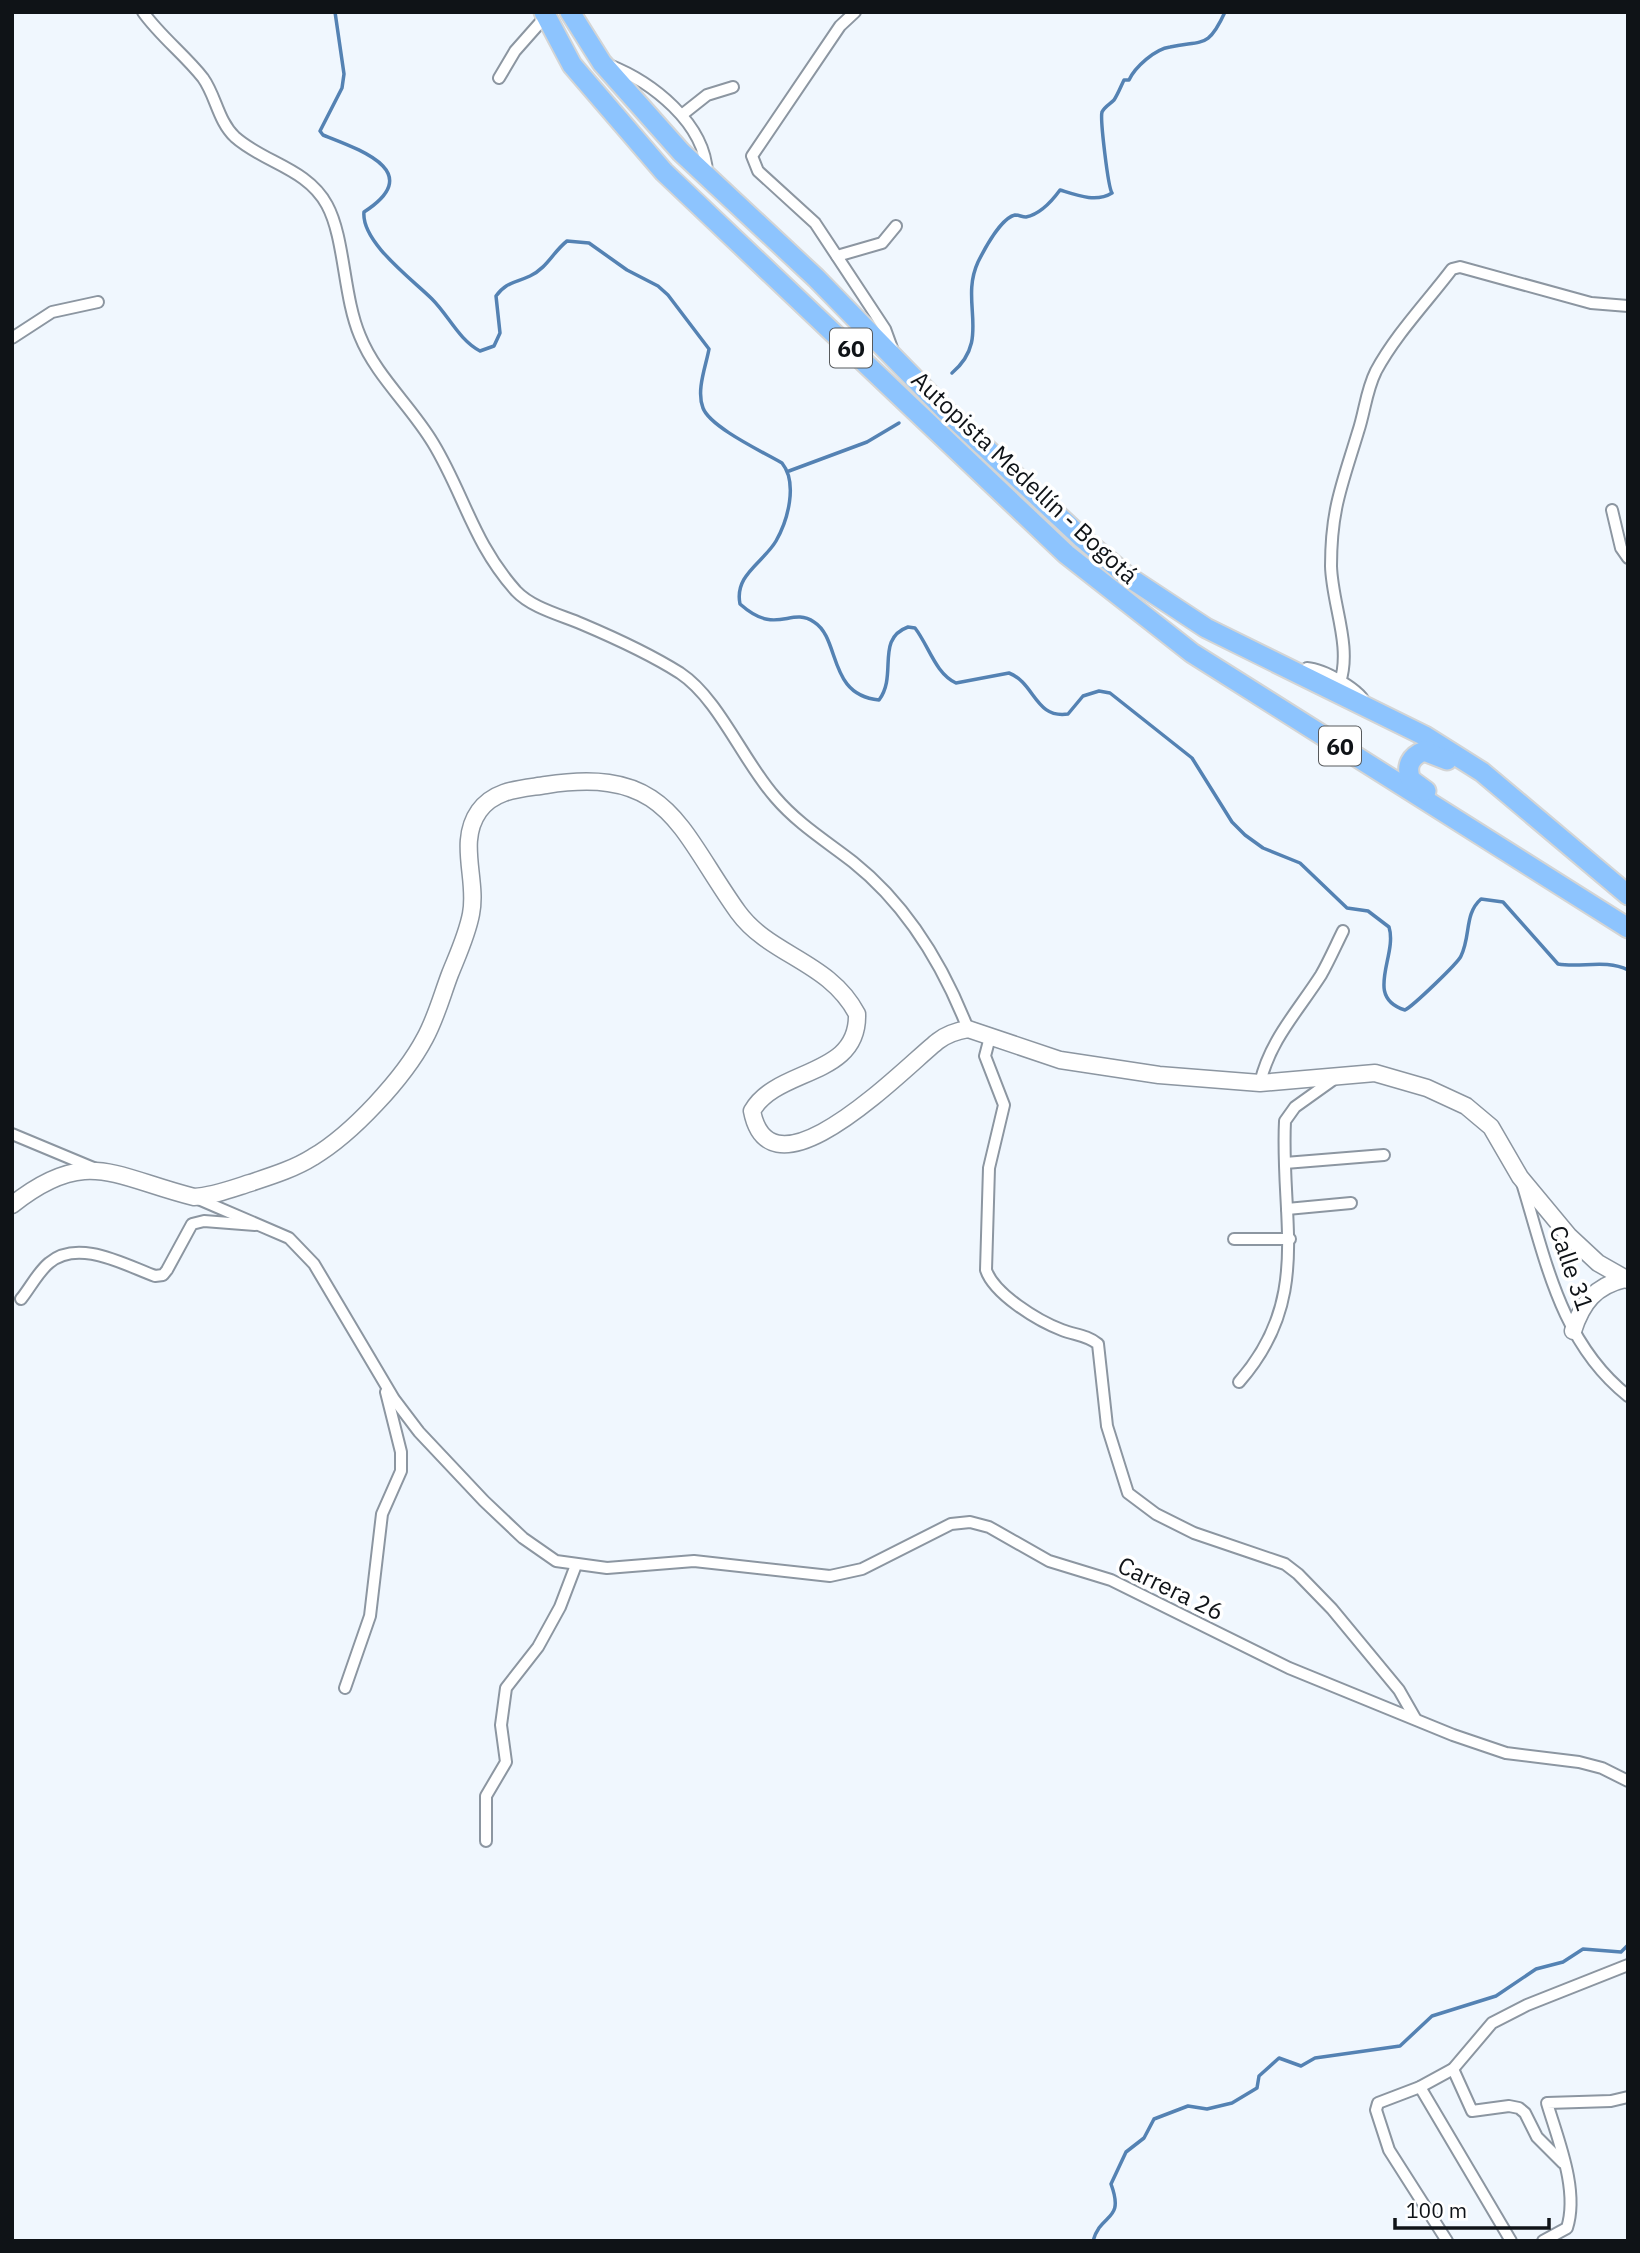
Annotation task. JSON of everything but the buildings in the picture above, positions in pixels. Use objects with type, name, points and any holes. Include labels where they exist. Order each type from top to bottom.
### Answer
[{"type":"highway","name":"Autopista Medellín - Bogotá","points":[[570,12],[602,63],[681,152],[707,173],[894,354],[946,411],[1082,538],[1127,576],[1206,628],[1451,752],[1482,772],[1541,819],[1628,895]]},
{"type":"highway","name":"Autopista Medellín - Bogotá","points":[[545,14],[572,65],[664,172],[1066,554],[1192,653],[1628,928]]},
{"type":"highway","points":[[1486,840],[1476,822],[1411,780],[1409,765],[1417,753],[1424,751],[1438,755],[1476,779],[1521,815],[1541,819]]},
{"type":"main road","points":[[12,1205],[36,1188],[66,1174],[96,1169],[194,1197],[209,1196],[263,1178],[314,1157],[349,1129],[402,1072],[426,1037],[469,923],[473,896],[467,850],[470,830],[479,811],[489,800],[507,791],[592,782],[623,784],[662,804],[680,822],[740,915],[771,940],[822,973],[849,999],[857,1014],[853,1039],[830,1065],[760,1097],[751,1111],[758,1131],[769,1139],[788,1144],[830,1128],[885,1090],[938,1041],[954,1031],[968,1029],[1060,1060],[1194,1079],[1260,1083],[1341,1074],[1391,1076],[1466,1106],[1500,1138],[1520,1177],[1582,1249],[1626,1279]]},
{"type":"main road","points":[[1573,1331],[1585,1301],[1596,1290],[1626,1279]]},
{"type":"street","points":[[143,12],[202,77],[222,120],[233,135],[254,152],[285,165],[318,190],[333,221],[348,306],[360,339],[434,443],[479,542],[518,593],[531,603],[588,626],[683,675],[709,703],[776,799],[796,819],[852,861],[900,906],[957,1002],[968,1029]]},
{"type":"street","points":[[578,12],[581,33]]},
{"type":"street","points":[[855,12],[840,26],[752,156],[758,171],[816,223],[885,329],[894,354]]},
{"type":"street","points":[[499,78],[515,51],[545,14]]},
{"type":"street","points":[[602,63],[634,75],[683,114],[706,157],[707,173]]},
{"type":"street","points":[[683,114],[707,95],[733,88]]},
{"type":"street","points":[[837,256],[882,243],[896,226]]},
{"type":"street","points":[[1340,682],[1343,672],[1342,646],[1332,583],[1331,535],[1335,506],[1358,432],[1367,392],[1393,343],[1452,269],[1460,267],[1591,303],[1628,306]]},
{"type":"street","points":[[12,338],[52,312],[98,302]]},
{"type":"street","points":[[1612,510],[1621,548],[1628,558]]},
{"type":"street","points":[[1300,674],[1314,668],[1361,693],[1367,708]]},
{"type":"street","points":[[1260,1083],[1266,1060],[1276,1040],[1322,973],[1343,931]]},
{"type":"street","points":[[990,1037],[985,1056],[1004,1105],[989,1168],[986,1270],[989,1280],[996,1289],[1051,1325],[1091,1338],[1098,1344],[1107,1426],[1125,1488],[1133,1499],[1194,1533],[1272,1559],[1298,1574],[1392,1681],[1415,1718]]},
{"type":"street","points":[[1239,1382],[1257,1362],[1274,1327],[1290,1263],[1285,1121],[1287,1115],[1341,1074]]},
{"type":"street","points":[[13,1137],[96,1169]]},
{"type":"street","points":[[1285,1163],[1384,1155]]},
{"type":"street","name":"Calle 31","points":[[1520,1177],[1557,1300],[1592,1360],[1628,1396]]},
{"type":"street","name":"Carrera 26","points":[[194,1197],[289,1238],[314,1264],[419,1432],[523,1538],[556,1560],[607,1568],[694,1561],[830,1576],[862,1569],[951,1524],[970,1522],[989,1527],[1049,1562],[1111,1580],[1289,1668],[1485,1747],[1521,1756],[1579,1762],[1628,1781]]},
{"type":"street","points":[[1287,1209],[1351,1203]]},
{"type":"street","points":[[22,1299],[49,1263],[67,1254],[96,1255],[155,1276],[163,1275],[192,1224],[204,1221],[265,1226]]},
{"type":"street","points":[[1234,1239],[1290,1239]]},
{"type":"street","points":[[345,1688],[370,1616],[382,1514],[401,1471],[401,1452],[382,1376]]},
{"type":"street","points":[[486,1841],[486,1796],[506,1762],[501,1725],[506,1688],[538,1647],[560,1607],[576,1565]]},
{"type":"street","points":[[1447,2241],[1389,2150],[1376,2110],[1378,2103],[1420,2088],[1454,2069],[1492,2023],[1527,2005],[1628,1965]]},
{"type":"street","points":[[1454,2069],[1472,2111],[1509,2106],[1519,2108],[1525,2113],[1537,2137],[1565,2165]]},
{"type":"street","points":[[1420,2088],[1511,2241]]},
{"type":"street","points":[[1543,2241],[1567,2228],[1571,2216],[1565,2165],[1547,2103],[1611,2101],[1628,2097]]},
{"type":"waterway","points":[[335,12],[344,74],[342,88],[320,131],[323,135],[369,155],[381,164],[388,174],[389,185],[382,198],[364,212],[365,224],[379,248],[432,299],[466,341],[480,351],[494,346],[500,333],[496,296],[507,285],[536,273],[567,241],[589,243],[668,295],[709,349],[702,378],[703,408],[716,423],[782,463],[790,481],[790,502],[784,523],[776,541],[745,577],[739,594],[740,604],[764,618],[773,620],[798,617],[814,622],[822,630],[837,666],[851,688],[862,696],[879,700],[887,680],[892,640],[908,627],[915,628],[937,666],[956,683],[1009,673],[1025,684],[1042,706],[1057,714],[1068,714],[1083,696],[1099,691],[1110,693],[1192,758],[1232,822],[1245,835],[1263,848],[1300,863],[1347,908],[1368,911],[1389,927],[1391,938],[1384,986],[1386,996],[1393,1004],[1405,1010],[1435,984],[1461,956],[1472,911],[1481,899],[1503,902],[1558,964],[1602,964],[1628,970]]},
{"type":"waterway","points":[[952,373],[964,360],[973,334],[973,277],[978,262],[999,228],[1015,215],[1026,217],[1037,213],[1050,203],[1060,190],[1093,198],[1112,193],[1103,139],[1103,110],[1114,100],[1124,80],[1129,80],[1146,59],[1164,48],[1204,41],[1214,32],[1225,12]]},
{"type":"waterway","points":[[789,471],[867,442],[899,423]]},
{"type":"waterway","points":[[1093,2241],[1101,2225],[1114,2211],[1115,2196],[1111,2184],[1126,2152],[1144,2138],[1154,2119],[1188,2106],[1207,2109],[1232,2103],[1257,2088],[1259,2076],[1279,2058],[1301,2066],[1315,2058],[1400,2046],[1432,2016],[1496,1996],[1536,1969],[1563,1962],[1583,1949],[1621,1952],[1628,1945]]}]
